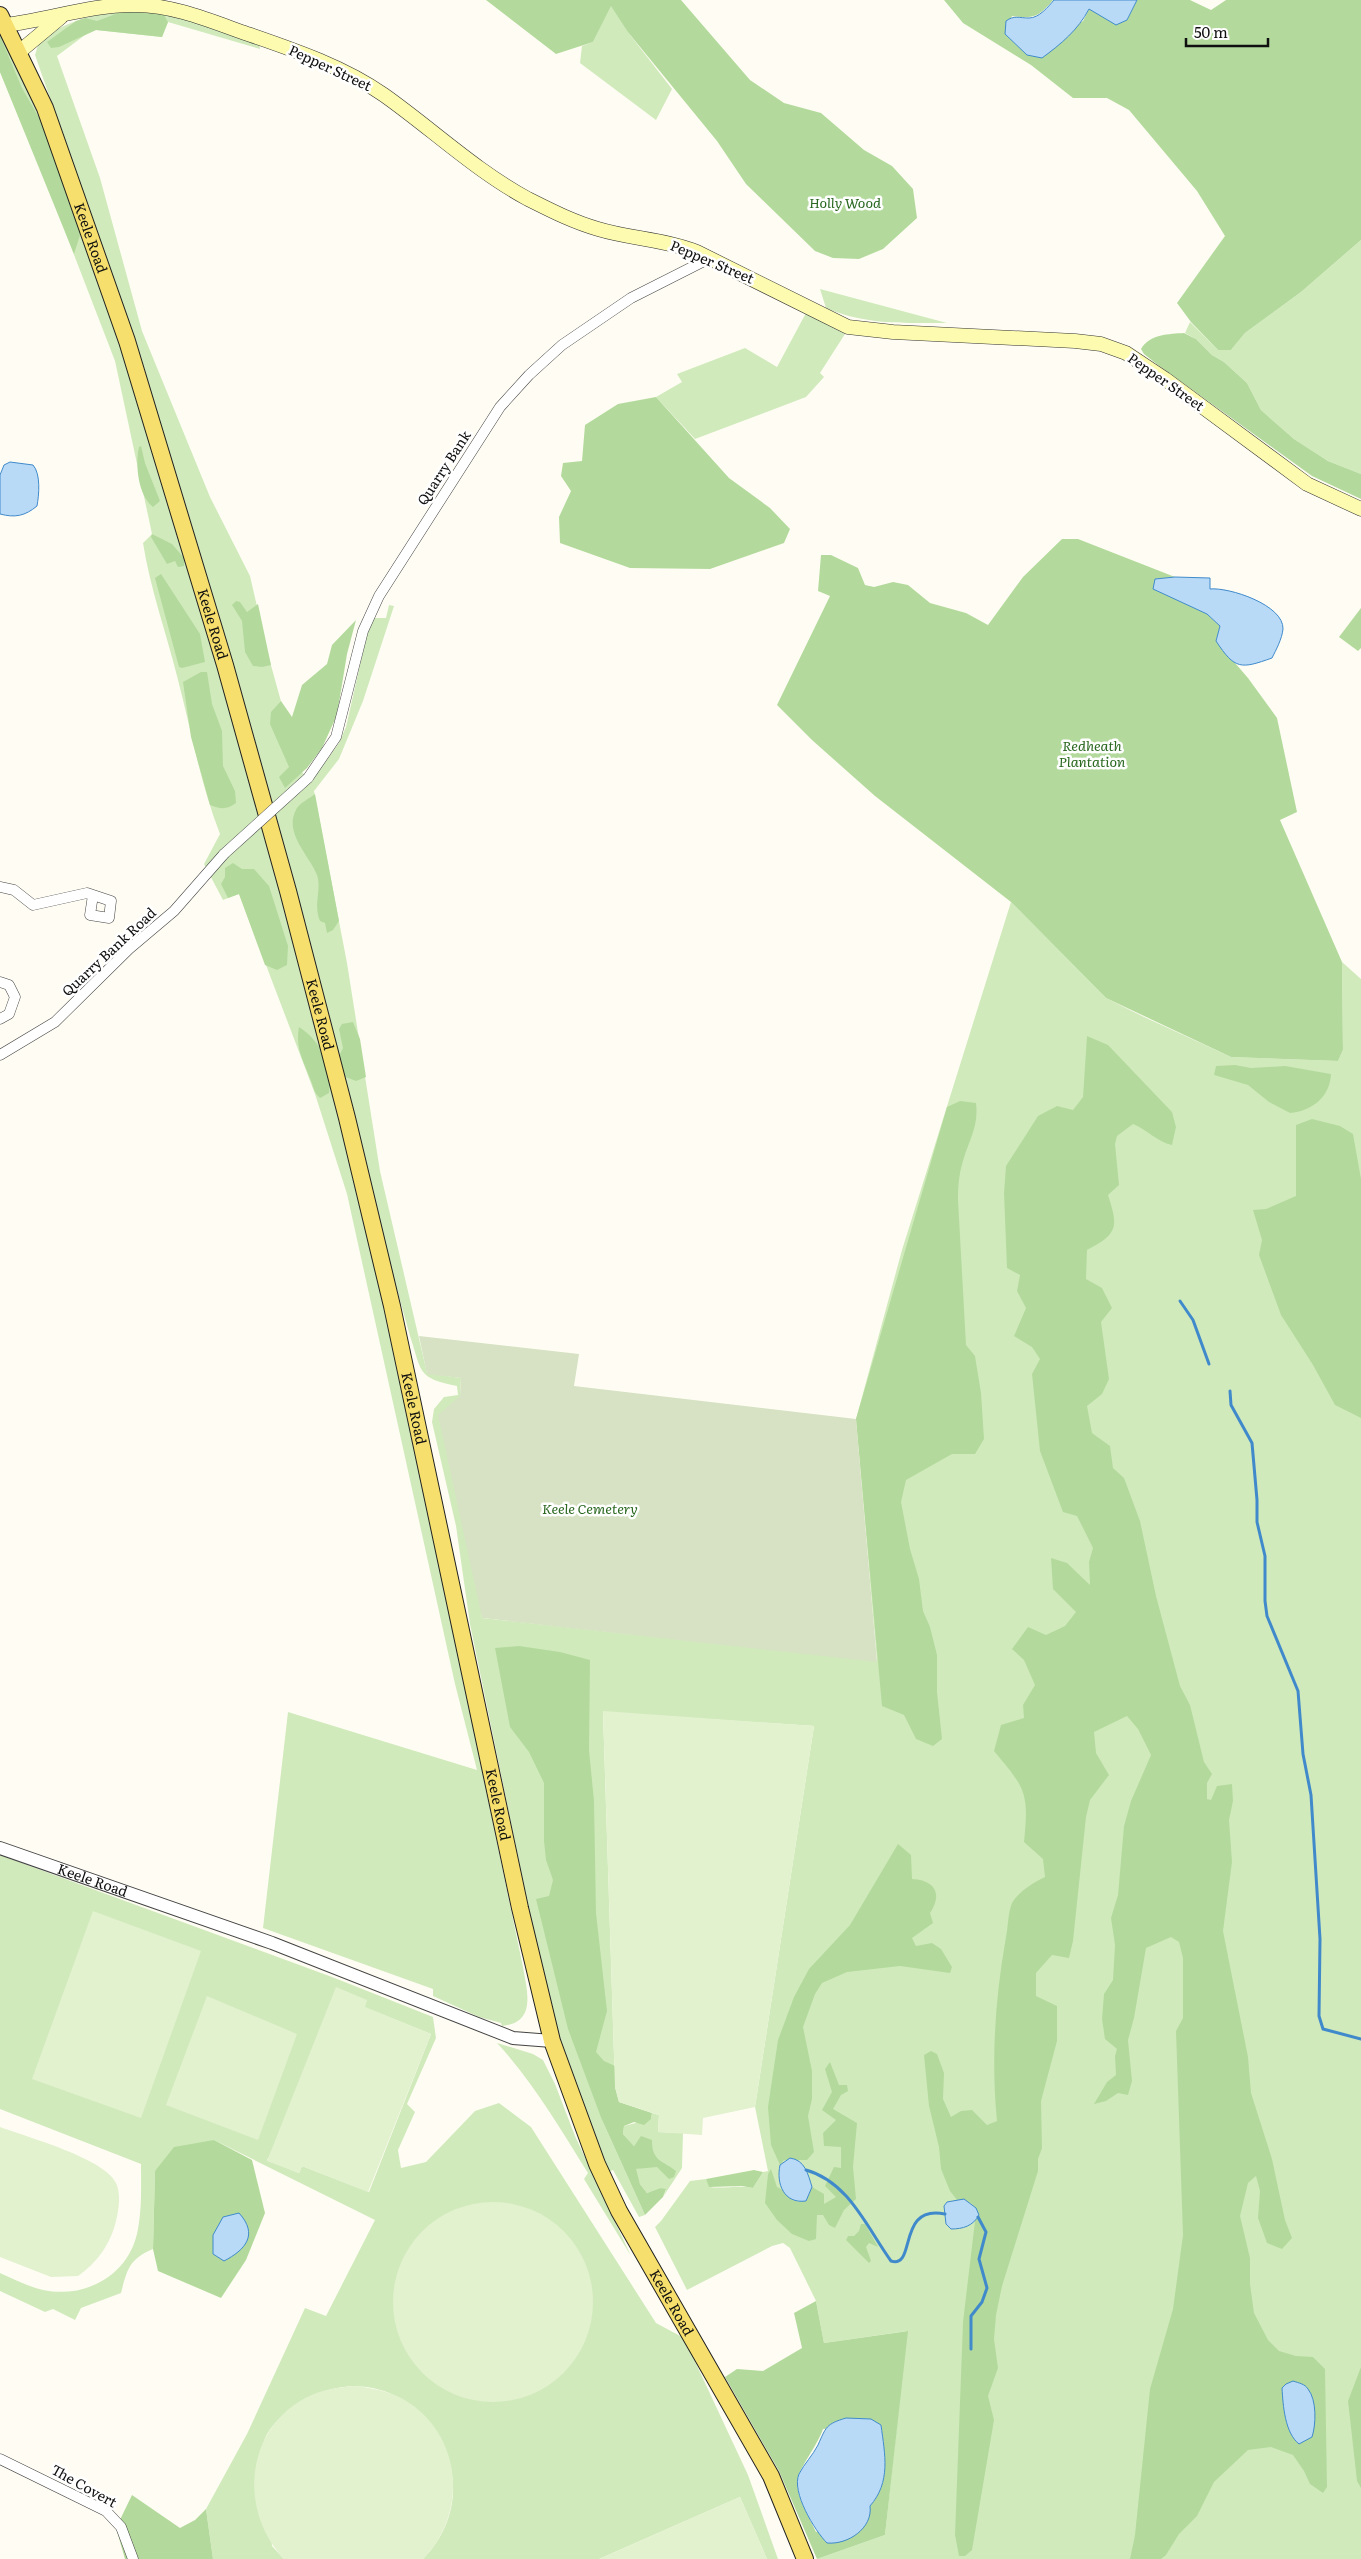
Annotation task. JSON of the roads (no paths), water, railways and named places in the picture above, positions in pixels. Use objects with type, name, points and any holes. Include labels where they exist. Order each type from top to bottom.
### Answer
[{"type":"main road","name":"Pepper Street","points":[[3,20],[63,16],[107,6],[138,5],[194,16],[286,47],[356,78],[383,94],[485,172],[532,201],[598,230],[674,243],[710,258],[848,327],[893,332],[1075,341],[1101,344],[1126,353],[1165,379],[1307,484],[1361,509]]},
{"type":"main road","name":"Pepper Street","points":[[19,52],[63,16]]},
{"type":"main road","name":"Keele Road","points":[[3,20],[45,108],[127,341],[225,665],[288,891],[347,1118],[392,1306],[520,1908],[552,2041],[597,2164],[619,2211],[771,2476],[805,2559]]},
{"type":"street","name":"Quarry Bank","points":[[224,854],[308,778],[336,737],[363,631],[379,596],[500,407],[529,375],[562,345],[631,298],[710,258]]},
{"type":"street","name":"Quarry Bank Road","points":[[0,1055],[55,1022],[129,949],[174,912],[224,854]]},
{"type":"street","points":[[0,887],[14,890],[33,905],[87,893],[93,895]]},
{"type":"street","points":[[0,982],[9,984],[15,997],[9,1014],[0,1019]]},
{"type":"street","name":"Keele Road","points":[[0,1848],[272,1943],[513,2038],[552,2041]]},
{"type":"street","name":"The Covert","points":[[0,2459],[106,2511],[121,2527],[133,2559]]},
{"type":"water","points":[[1054,0],[1137,0],[1127,20],[1116,25],[1089,9],[1080,24],[1042,58],[1027,55],[1005,34],[1006,21],[1014,17],[1033,18],[1043,12]]},
{"type":"water","points":[[10,462],[33,465],[36,469],[39,491],[37,506],[20,515],[10,516],[0,514],[0,475],[4,465]]},
{"type":"water","points":[[1175,577],[1210,578],[1210,589],[1242,594],[1275,612],[1281,620],[1283,629],[1272,658],[1246,665],[1234,662],[1228,657],[1216,641],[1220,626],[1207,614],[1153,589],[1155,579]]},
{"type":"water","points":[[790,2158],[795,2159],[805,2168],[809,2177],[812,2187],[806,2201],[798,2201],[787,2196],[781,2186],[779,2179],[780,2165]]},
{"type":"water","points":[[964,2199],[976,2208],[979,2215],[974,2222],[967,2226],[951,2229],[946,2224],[944,2206],[947,2202]]},
{"type":"water","points":[[239,2213],[245,2221],[249,2235],[243,2247],[224,2261],[213,2254],[213,2235],[223,2217]]},
{"type":"water","points":[[1293,2381],[1307,2387],[1314,2406],[1315,2419],[1312,2437],[1299,2444],[1294,2439],[1288,2426],[1283,2403],[1282,2388]]},
{"type":"water","points":[[846,2418],[871,2419],[881,2425],[885,2457],[884,2478],[877,2497],[870,2506],[868,2521],[858,2534],[843,2541],[827,2543],[816,2530],[801,2501],[797,2482],[799,2474],[816,2449],[825,2430],[830,2424]]},
{"type":"waterway","points":[[1180,1301],[1193,1320],[1209,1364]]},
{"type":"waterway","points":[[1230,1391],[1231,1405],[1252,1443],[1257,1522],[1265,1556],[1267,1616],[1298,1691],[1303,1754],[1311,1795],[1320,1939],[1319,2016],[1323,2029],[1361,2039]]},
{"type":"waterway","points":[[806,2170],[821,2176],[845,2195],[856,2208],[891,2261],[899,2261],[904,2256],[913,2227],[920,2218],[930,2213],[945,2214]]},
{"type":"waterway","points":[[971,2349],[971,2316],[982,2302],[987,2288],[979,2259],[986,2232],[978,2217]]},
{"type":"park label","name":"Holly Wood","points":[[845,203]]},
{"type":"park label","name":"Redheath Plantation","points":[[1092,754]]},
{"type":"park label","name":"Keele Cemetery","points":[[590,1509]]}]
